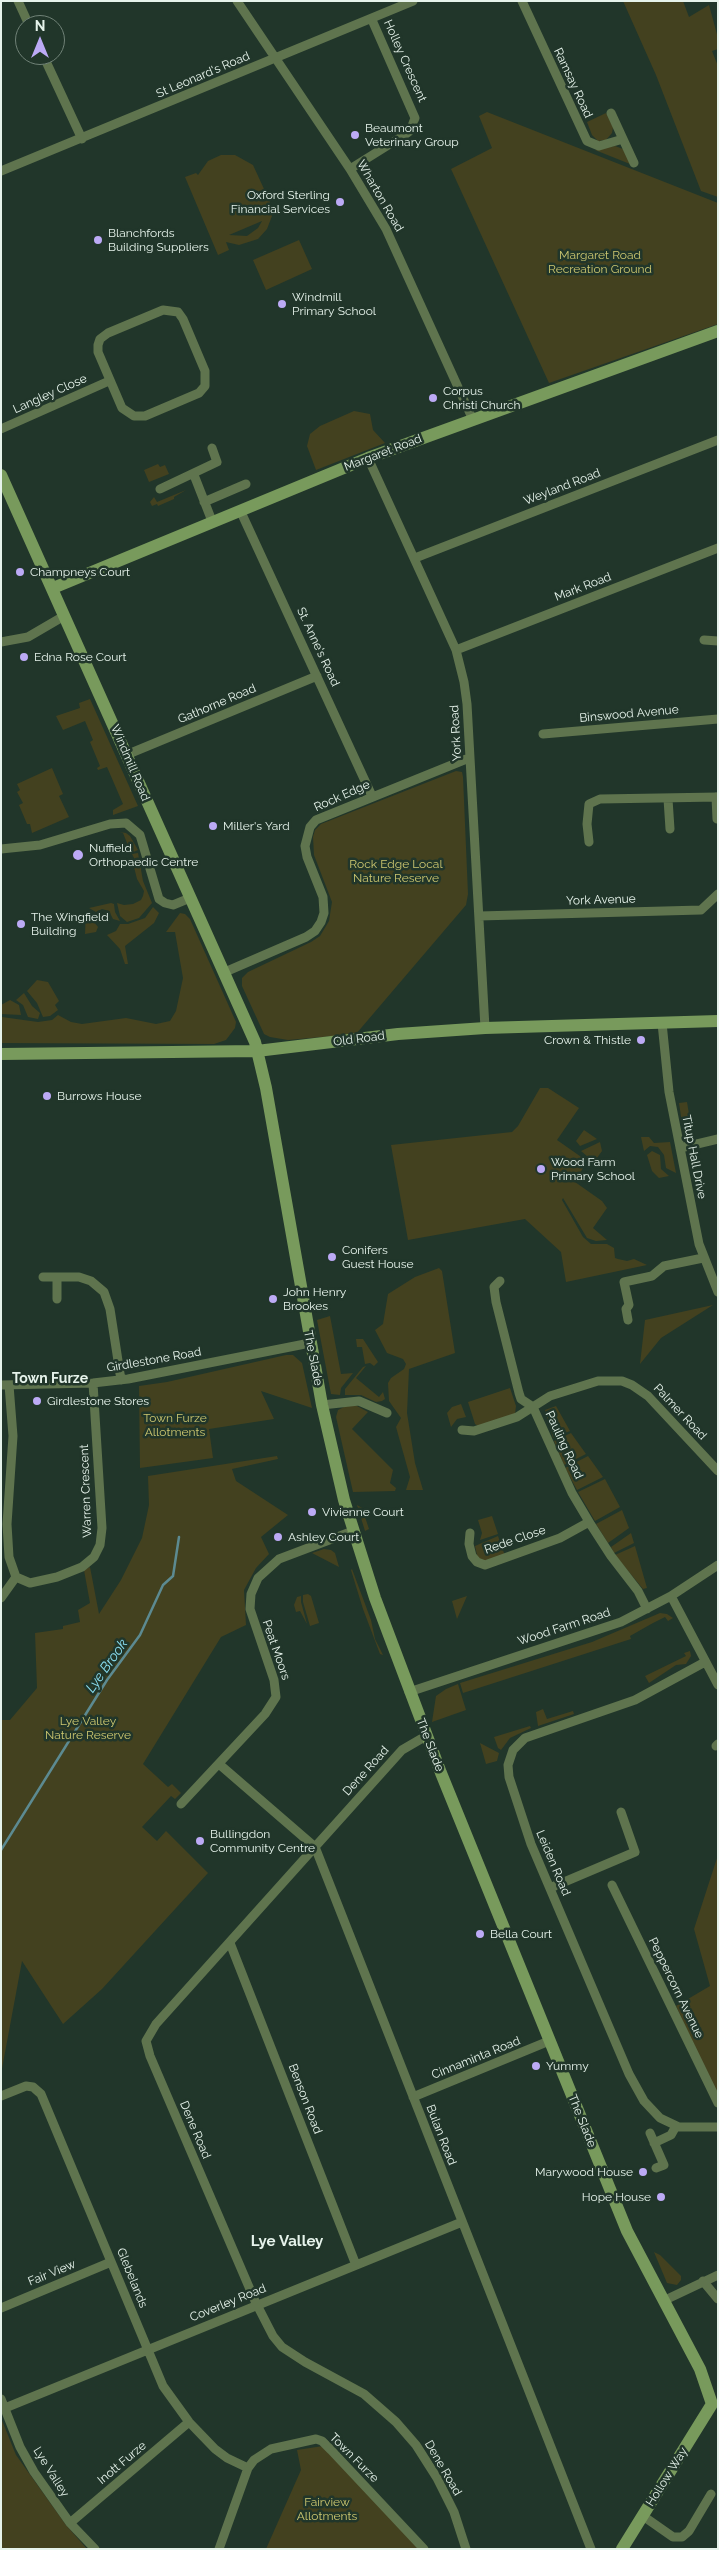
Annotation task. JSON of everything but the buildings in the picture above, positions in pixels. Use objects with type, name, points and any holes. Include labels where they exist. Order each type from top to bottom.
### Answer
[{"type":"main road","name":"Margaret Road","points":[[52,588],[368,458],[718,331]]},
{"type":"main road","name":"Windmill Road","points":[[1,476],[225,972],[258,1051]]},
{"type":"main road","name":"Old Road","points":[[1,1054],[258,1051],[398,1034],[484,1028],[718,1021]]},
{"type":"main road","name":"The Slade","points":[[258,1051],[271,1114],[322,1405],[353,1531],[426,1736],[631,2241],[700,2369],[715,2406]]},
{"type":"main road","name":"Hollow Way","points":[[622,2549],[715,2406]]},
{"type":"street","points":[[18,1],[24,15]]},
{"type":"street","name":"Wharton Road","points":[[237,1],[274,59],[350,168],[386,229],[473,420]]},
{"type":"street","name":"St Leonard's Road","points":[[1,171],[372,20],[413,1]]},
{"type":"street","name":"Ramsay Road","points":[[522,1],[587,141],[599,146],[623,139]]},
{"type":"street","name":"Holley Crescent","points":[[350,168],[410,131],[415,118],[372,20]]},
{"type":"street","points":[[48,65],[82,138]]},
{"type":"street","name":"Ramsay Road","points":[[611,113],[634,163]]},
{"type":"street","points":[[163,310],[178,312],[183,319],[205,370],[204,386],[199,393],[145,416],[134,416],[122,408],[109,381],[98,352],[100,339],[108,333],[163,310]]},
{"type":"street","name":"Langley Close","points":[[1,429],[109,381]]},
{"type":"street","name":"Weyland Road","points":[[415,558],[718,440]]},
{"type":"street","points":[[160,489],[217,462],[212,448]]},
{"type":"street","name":"York Road","points":[[368,458],[456,650],[467,704],[484,1028]]},
{"type":"street","points":[[194,474],[212,521]]},
{"type":"street","points":[[204,502],[246,484]]},
{"type":"street","name":"St. Anne's Road","points":[[240,510],[372,796]]},
{"type":"street","name":"Mark Road","points":[[456,650],[718,548]]},
{"type":"street","points":[[1,642],[28,637],[64,616]]},
{"type":"street","points":[[704,640],[718,641]]},
{"type":"street","name":"Gathorne Road","points":[[126,755],[317,676]]},
{"type":"street","name":"Binswood Avenue","points":[[543,734],[718,719]]},
{"type":"street","name":"Rock Edge","points":[[225,972],[316,931],[324,913],[324,903],[307,857],[305,846],[310,827],[325,815],[470,758]]},
{"type":"street","points":[[589,842],[587,824],[589,804],[600,799],[668,799],[717,796],[717,819]]},
{"type":"street","points":[[668,799],[670,829]]},
{"type":"street","points":[[1,849],[40,845],[110,824],[126,823],[140,835],[159,898],[165,903],[173,905],[190,898]]},
{"type":"street","name":"York Avenue","points":[[479,916],[701,910],[718,894]]},
{"type":"street","name":"Titup Hall Drive","points":[[662,1023],[669,1092],[680,1148],[703,1258],[718,1292]]},
{"type":"street","points":[[680,1148],[718,1139]]},
{"type":"street","points":[[628,1320],[626,1309],[628,1305],[623,1278],[652,1276],[664,1266],[703,1258]]},
{"type":"street","points":[[57,1277],[57,1299]]},
{"type":"street","points":[[43,1278],[83,1278],[91,1281],[104,1292],[110,1309],[121,1380]]},
{"type":"street","name":"Pauling Road","points":[[500,1281],[494,1287],[506,1349],[518,1393],[521,1398],[533,1407],[572,1493],[611,1556],[638,1591],[647,1609]]},
{"type":"street","name":"Girdlestone Road","points":[[5,1385],[93,1383],[121,1380],[310,1343]]},
{"type":"street","name":"Palmer Road","points":[[462,1430],[474,1431],[517,1417],[550,1396],[598,1382],[616,1381],[632,1384],[648,1396],[718,1471]]},
{"type":"street","name":"Warren Crescent","points":[[16,1577],[30,1583],[57,1577],[82,1567],[98,1551],[102,1535],[93,1383]]},
{"type":"street","points":[[1,1598],[16,1577],[9,1557],[4,1524],[13,1449],[5,1385]]},
{"type":"street","points":[[322,1405],[359,1401],[387,1413]]},
{"type":"street","name":"Rede Close","points":[[470,1533],[468,1544],[472,1556],[477,1562],[485,1565],[560,1538],[589,1522]]},
{"type":"street","name":"Peat Moors","points":[[181,1804],[265,1714],[276,1697],[274,1680],[250,1609],[251,1594],[258,1578],[279,1558],[353,1531]]},
{"type":"street","name":"Wood Farm Road","points":[[409,1692],[592,1632],[647,1609],[671,1596],[718,1565]]},
{"type":"street","points":[[671,1596],[718,1685]]},
{"type":"street","name":"Leiden Road","points":[[676,2126],[660,2118],[644,2101],[629,2074],[524,1826],[509,1778],[508,1765],[513,1750],[526,1738],[635,1700],[705,1662]]},
{"type":"street","name":"Dene Road","points":[[426,1736],[402,1750],[156,2024],[146,2041],[150,2056],[257,2305],[273,2336],[282,2347],[305,2362],[364,2394],[386,2411],[406,2433],[437,2478],[454,2512],[466,2549]]},
{"type":"street","name":"Bulan Road","points":[[219,1764],[315,1847],[591,2549]]},
{"type":"street","points":[[550,1888],[635,1852],[621,1812]]},
{"type":"street","name":"Peppercorn Avenue","points":[[612,1885],[718,2103]]},
{"type":"street","name":"Benson Road","points":[[230,1943],[356,2265]]},
{"type":"street","name":"Cinnaminta Road","points":[[413,2097],[549,2041]]},
{"type":"street","name":"Glebelands","points":[[1,2096],[17,2088],[33,2087],[46,2102],[162,2386],[189,2422],[215,2449],[227,2458],[248,2468]]},
{"type":"street","points":[[654,2143],[671,2135],[676,2126],[718,2127]]},
{"type":"street","points":[[650,2133],[664,2165],[656,2168]]},
{"type":"street","name":"Coverley Road","points":[[3,2404],[147,2349],[462,2222]]},
{"type":"street","name":"Fair View","points":[[1,2308],[111,2262]]},
{"type":"street","points":[[663,2301],[718,2275]]},
{"type":"street","points":[[703,2281],[718,2299]]},
{"type":"street","name":"Lye Valley","points":[[3,2404],[20,2447],[34,2472],[70,2523],[95,2549]]},
{"type":"street","name":"Inott Furze","points":[[70,2523],[189,2422]]},
{"type":"street","name":"Town Furze","points":[[219,2549],[248,2468],[254,2460],[271,2449],[309,2440],[322,2441],[424,2549]]},
{"type":"street","points":[[643,2516],[673,2536],[682,2537],[688,2531],[711,2494]]},
{"type":"green space","points":[[623,1],[683,1],[689,17],[709,5],[718,38],[718,49],[712,51],[718,66],[718,197],[701,191],[656,75]]},
{"type":"green space","name":"Margaret Road Recreation Ground","points":[[487,112],[718,203],[718,324],[549,383],[451,169],[492,148],[479,116]]},
{"type":"green space","points":[[606,113],[613,127],[612,133],[606,140],[598,141],[592,135],[587,122]]},
{"type":"green space","points":[[615,146],[623,149],[630,164],[595,150]]},
{"type":"green space","points":[[221,155],[235,155],[253,165],[270,202],[272,216],[267,229],[258,239],[239,245],[226,242],[229,250],[218,255],[185,177],[196,173],[198,175],[208,161]],"holes":[[[262,221],[258,228],[247,236],[229,235]]]},
{"type":"green space","points":[[299,240],[312,269],[266,290],[253,260]]},
{"type":"green space","points":[[354,411],[370,414],[373,430],[385,443],[316,470],[307,446],[310,434],[320,426]]},
{"type":"green space","points":[[158,464],[160,467],[165,465],[169,474],[149,482],[144,470]]},
{"type":"green space","points":[[186,490],[174,497],[174,499],[158,506],[157,504],[152,506],[150,502],[154,497],[157,502]]},
{"type":"green space","points":[[90,699],[138,806],[113,815],[113,810],[123,804],[107,767],[98,770],[97,768],[100,766],[90,742],[93,740],[85,721],[63,730],[56,716],[80,708],[79,703]]},
{"type":"green space","points":[[52,768],[63,794],[59,796],[69,817],[32,833],[30,824],[27,824],[19,805],[23,803],[17,792],[20,790],[17,784]]},
{"type":"green space","name":"Rock Edge Local Nature Reserve","points":[[456,771],[462,772],[463,777],[468,894],[466,905],[356,1034],[288,1040],[264,1034],[242,986],[242,978],[248,972],[311,942],[320,936],[329,921],[332,902],[314,855],[313,837],[315,830],[321,824]]},
{"type":"green space","points":[[119,832],[126,833],[130,836],[138,850],[131,853],[123,833]]},
{"type":"green space","points":[[138,853],[143,881],[152,903],[139,918],[127,922],[120,916],[117,903],[124,905],[133,904],[141,900],[143,896],[144,891],[137,879],[134,867],[136,862],[132,854]]},
{"type":"green space","points":[[114,904],[115,912],[120,921],[113,919],[109,911],[102,909],[96,912],[89,908]]},
{"type":"green space","points":[[153,907],[159,913],[154,923],[125,946],[128,964],[125,964],[120,949],[107,935],[116,931],[120,924],[128,924],[145,918]]},
{"type":"green space","points":[[88,911],[95,915],[94,922],[98,927],[96,932],[85,934],[86,912]]},
{"type":"green space","points":[[180,913],[185,914],[190,919],[236,1022],[235,1028],[226,1040],[214,1044],[1,1043],[2,1017],[38,1022],[52,1020],[58,1015],[71,1022],[82,1024],[126,1018],[156,1024],[170,1021],[176,1011],[183,978],[175,932],[166,932]]},
{"type":"green space","points":[[37,980],[48,982],[59,1001],[55,1005],[58,1010],[50,1016],[43,1017],[37,1003],[27,991]]},
{"type":"green space","points":[[24,993],[32,1006],[40,1013],[38,1019],[28,1017],[23,1005],[16,1000]]},
{"type":"green space","points":[[10,1000],[19,1005],[21,1015],[1,1014],[1,1005]]},
{"type":"green space","points":[[540,1088],[548,1088],[579,1108],[557,1140],[587,1161],[575,1182],[602,1201],[607,1208],[593,1228],[607,1240],[596,1241],[587,1238],[563,1198],[562,1200],[583,1237],[591,1244],[607,1244],[614,1248],[615,1258],[627,1261],[634,1259],[647,1265],[566,1282],[561,1252],[525,1219],[408,1240],[391,1145],[512,1132],[518,1126]]},
{"type":"green space","points":[[687,1102],[694,1136],[688,1132],[682,1123],[679,1103]]},
{"type":"green space","points":[[584,1130],[597,1139],[580,1146],[576,1141]]},
{"type":"green space","points":[[641,1137],[649,1137],[654,1143],[670,1142],[676,1173],[666,1168],[664,1155],[658,1147],[650,1146],[644,1151]]},
{"type":"green space","points":[[600,1142],[602,1151],[594,1162],[581,1151]]},
{"type":"green space","points":[[652,1151],[660,1155],[661,1169],[669,1176],[659,1178],[652,1171],[647,1155]]},
{"type":"green space","points":[[439,1268],[442,1271],[455,1353],[409,1369],[407,1413],[415,1463],[423,1490],[406,1490],[410,1477],[396,1427],[401,1418],[389,1401],[388,1383],[391,1378],[404,1369],[406,1364],[403,1359],[387,1353],[375,1330],[383,1324],[388,1294],[415,1277]]},
{"type":"green space","points":[[713,1305],[661,1338],[640,1364],[645,1320]]},
{"type":"green space","points":[[330,1316],[341,1374],[353,1373],[341,1388],[340,1395],[331,1394],[317,1320]]},
{"type":"green space","points":[[356,1339],[363,1339],[378,1362],[374,1366],[370,1363],[365,1364],[362,1347],[357,1347]]},
{"type":"green space","name":"Town Furze Allotments","points":[[293,1355],[302,1363],[312,1408],[261,1391],[274,1419],[209,1429],[213,1458],[140,1468],[139,1386],[167,1382]]},
{"type":"green space","points":[[366,1366],[356,1378],[379,1397],[383,1392],[385,1399],[382,1401],[376,1402],[361,1395],[345,1395],[345,1389],[363,1367]]},
{"type":"green space","points":[[510,1388],[516,1406],[515,1414],[478,1426],[475,1424],[468,1402]]},
{"type":"green space","points":[[461,1404],[466,1417],[457,1419],[451,1427],[447,1413],[452,1407]]},
{"type":"green space","points":[[346,1406],[357,1406],[368,1412],[352,1429],[393,1470],[390,1483],[396,1488],[395,1491],[353,1492],[336,1417],[338,1410]]},
{"type":"green space","points":[[556,1406],[570,1431],[553,1438],[545,1410]]},
{"type":"green space","points":[[571,1433],[586,1454],[564,1465],[554,1441]]},
{"type":"green space","name":"Lye Valley Nature Reserve","points":[[277,1456],[278,1459],[232,1469],[236,1481],[288,1515],[261,1537],[269,1554],[256,1568],[244,1590],[246,1625],[221,1637],[143,1764],[168,1787],[172,1784],[181,1793],[175,1799],[171,1796],[142,1827],[157,1841],[166,1831],[208,1873],[102,1989],[63,2024],[22,1961],[1,2074],[1,1720],[10,1720],[37,1688],[35,1633],[63,1629],[63,1626],[80,1622],[78,1610],[90,1603],[84,1570],[90,1567],[99,1614],[121,1580],[142,1538],[149,1505],[148,1476]]},
{"type":"green space","points":[[588,1456],[603,1477],[577,1490],[565,1468]]},
{"type":"green space","points":[[605,1479],[620,1507],[595,1521],[578,1492]]},
{"type":"green space","points":[[357,1505],[362,1508],[369,1529],[365,1531]]},
{"type":"green space","points":[[622,1510],[629,1528],[608,1543],[596,1524]]},
{"type":"green space","points":[[492,1516],[498,1534],[480,1540],[482,1533],[478,1520]]},
{"type":"green space","points":[[631,1533],[634,1543],[614,1553],[611,1547]]},
{"type":"green space","points":[[498,1536],[505,1556],[487,1561],[478,1559],[475,1546]]},
{"type":"green space","points":[[635,1546],[647,1588],[643,1589],[615,1555]]},
{"type":"green space","points":[[324,1549],[335,1553],[339,1567],[312,1553]]},
{"type":"green space","points":[[352,1569],[371,1620],[375,1639],[383,1655],[380,1654],[363,1609]]},
{"type":"green space","points":[[308,1594],[311,1596],[319,1623],[310,1626],[303,1602],[303,1595]]},
{"type":"green space","points":[[301,1596],[307,1624],[300,1611],[296,1612],[294,1605],[297,1597]]},
{"type":"green space","points":[[467,1596],[457,1619],[452,1601]]},
{"type":"green space","points":[[660,1613],[667,1614],[673,1618],[668,1621],[665,1617],[653,1623],[630,1636],[631,1639],[463,1693],[460,1683],[592,1642]]},
{"type":"green space","points":[[690,1651],[691,1656],[686,1664],[676,1665],[649,1683],[645,1676],[686,1656],[684,1653]]},
{"type":"green space","points":[[458,1684],[466,1710],[432,1722],[436,1696]]},
{"type":"green space","points":[[543,1709],[547,1719],[573,1711],[574,1714],[538,1726],[536,1712]]},
{"type":"green space","points":[[530,1726],[531,1728],[510,1738],[501,1750],[498,1748],[494,1737]]},
{"type":"green space","points":[[480,1743],[499,1753],[497,1761],[486,1764]]},
{"type":"green space","points":[[718,1855],[718,2098],[676,2006],[710,1986],[694,1929]]},
{"type":"green space","points":[[654,2252],[660,2255],[681,2276],[681,2280],[677,2285],[667,2283]]},
{"type":"green space","points":[[1,2418],[16,2455],[66,2525],[87,2549],[1,2549]]},
{"type":"green space","name":"Fairview Allotments","points":[[323,2446],[420,2549],[266,2549],[301,2470],[297,2450]]},
{"type":"waterway","name":"Lye Brook","points":[[1,1850],[107,1680],[140,1635],[163,1585],[173,1576],[179,1537]]},
{"type":"place","name":"Beaumont Veterinary Group","points":[[355,135]]},
{"type":"place","name":"Oxford Sterling Financial Services","points":[[340,202]]},
{"type":"place","name":"Blanchfords Building Suppliers","points":[[98,240]]},
{"type":"place","name":"Windmill Primary School","points":[[282,304]]},
{"type":"place","name":"Corpus Christi Church","points":[[433,398]]},
{"type":"place","name":"Champneys Court","points":[[20,572]]},
{"type":"place","name":"Edna Rose Court","points":[[24,657]]},
{"type":"place","name":"Miller's Yard","points":[[213,826]]},
{"type":"place","name":"Nuffield Orthopaedic Centre","points":[[78,855]]},
{"type":"place","name":"The Wingfield Building","points":[[21,924]]},
{"type":"place","name":"Crown & Thistle","points":[[641,1040]]},
{"type":"place","name":"Burrows House","points":[[47,1096]]},
{"type":"place","name":"Wood Farm Primary School","points":[[541,1169]]},
{"type":"place","name":"Conifers Guest House","points":[[332,1257]]},
{"type":"place","name":"John Henry Brookes","points":[[273,1299]]},
{"type":"place","name":"Girdlestone Stores","points":[[37,1401]]},
{"type":"place","name":"Vivienne Court","points":[[312,1512]]},
{"type":"place","name":"Ashley Court","points":[[278,1537]]},
{"type":"place","name":"Bullingdon Community Centre","points":[[200,1841]]},
{"type":"place","name":"Bella Court","points":[[480,1934]]},
{"type":"place","name":"Yummy","points":[[536,2066]]},
{"type":"place","name":"Marywood House","points":[[643,2172]]},
{"type":"place","name":"Hope House","points":[[661,2197]]},
{"type":"district","name":"Town Furze","points":[[50,1379]]},
{"type":"district","name":"Lye Valley","points":[[287,2241]]}]
